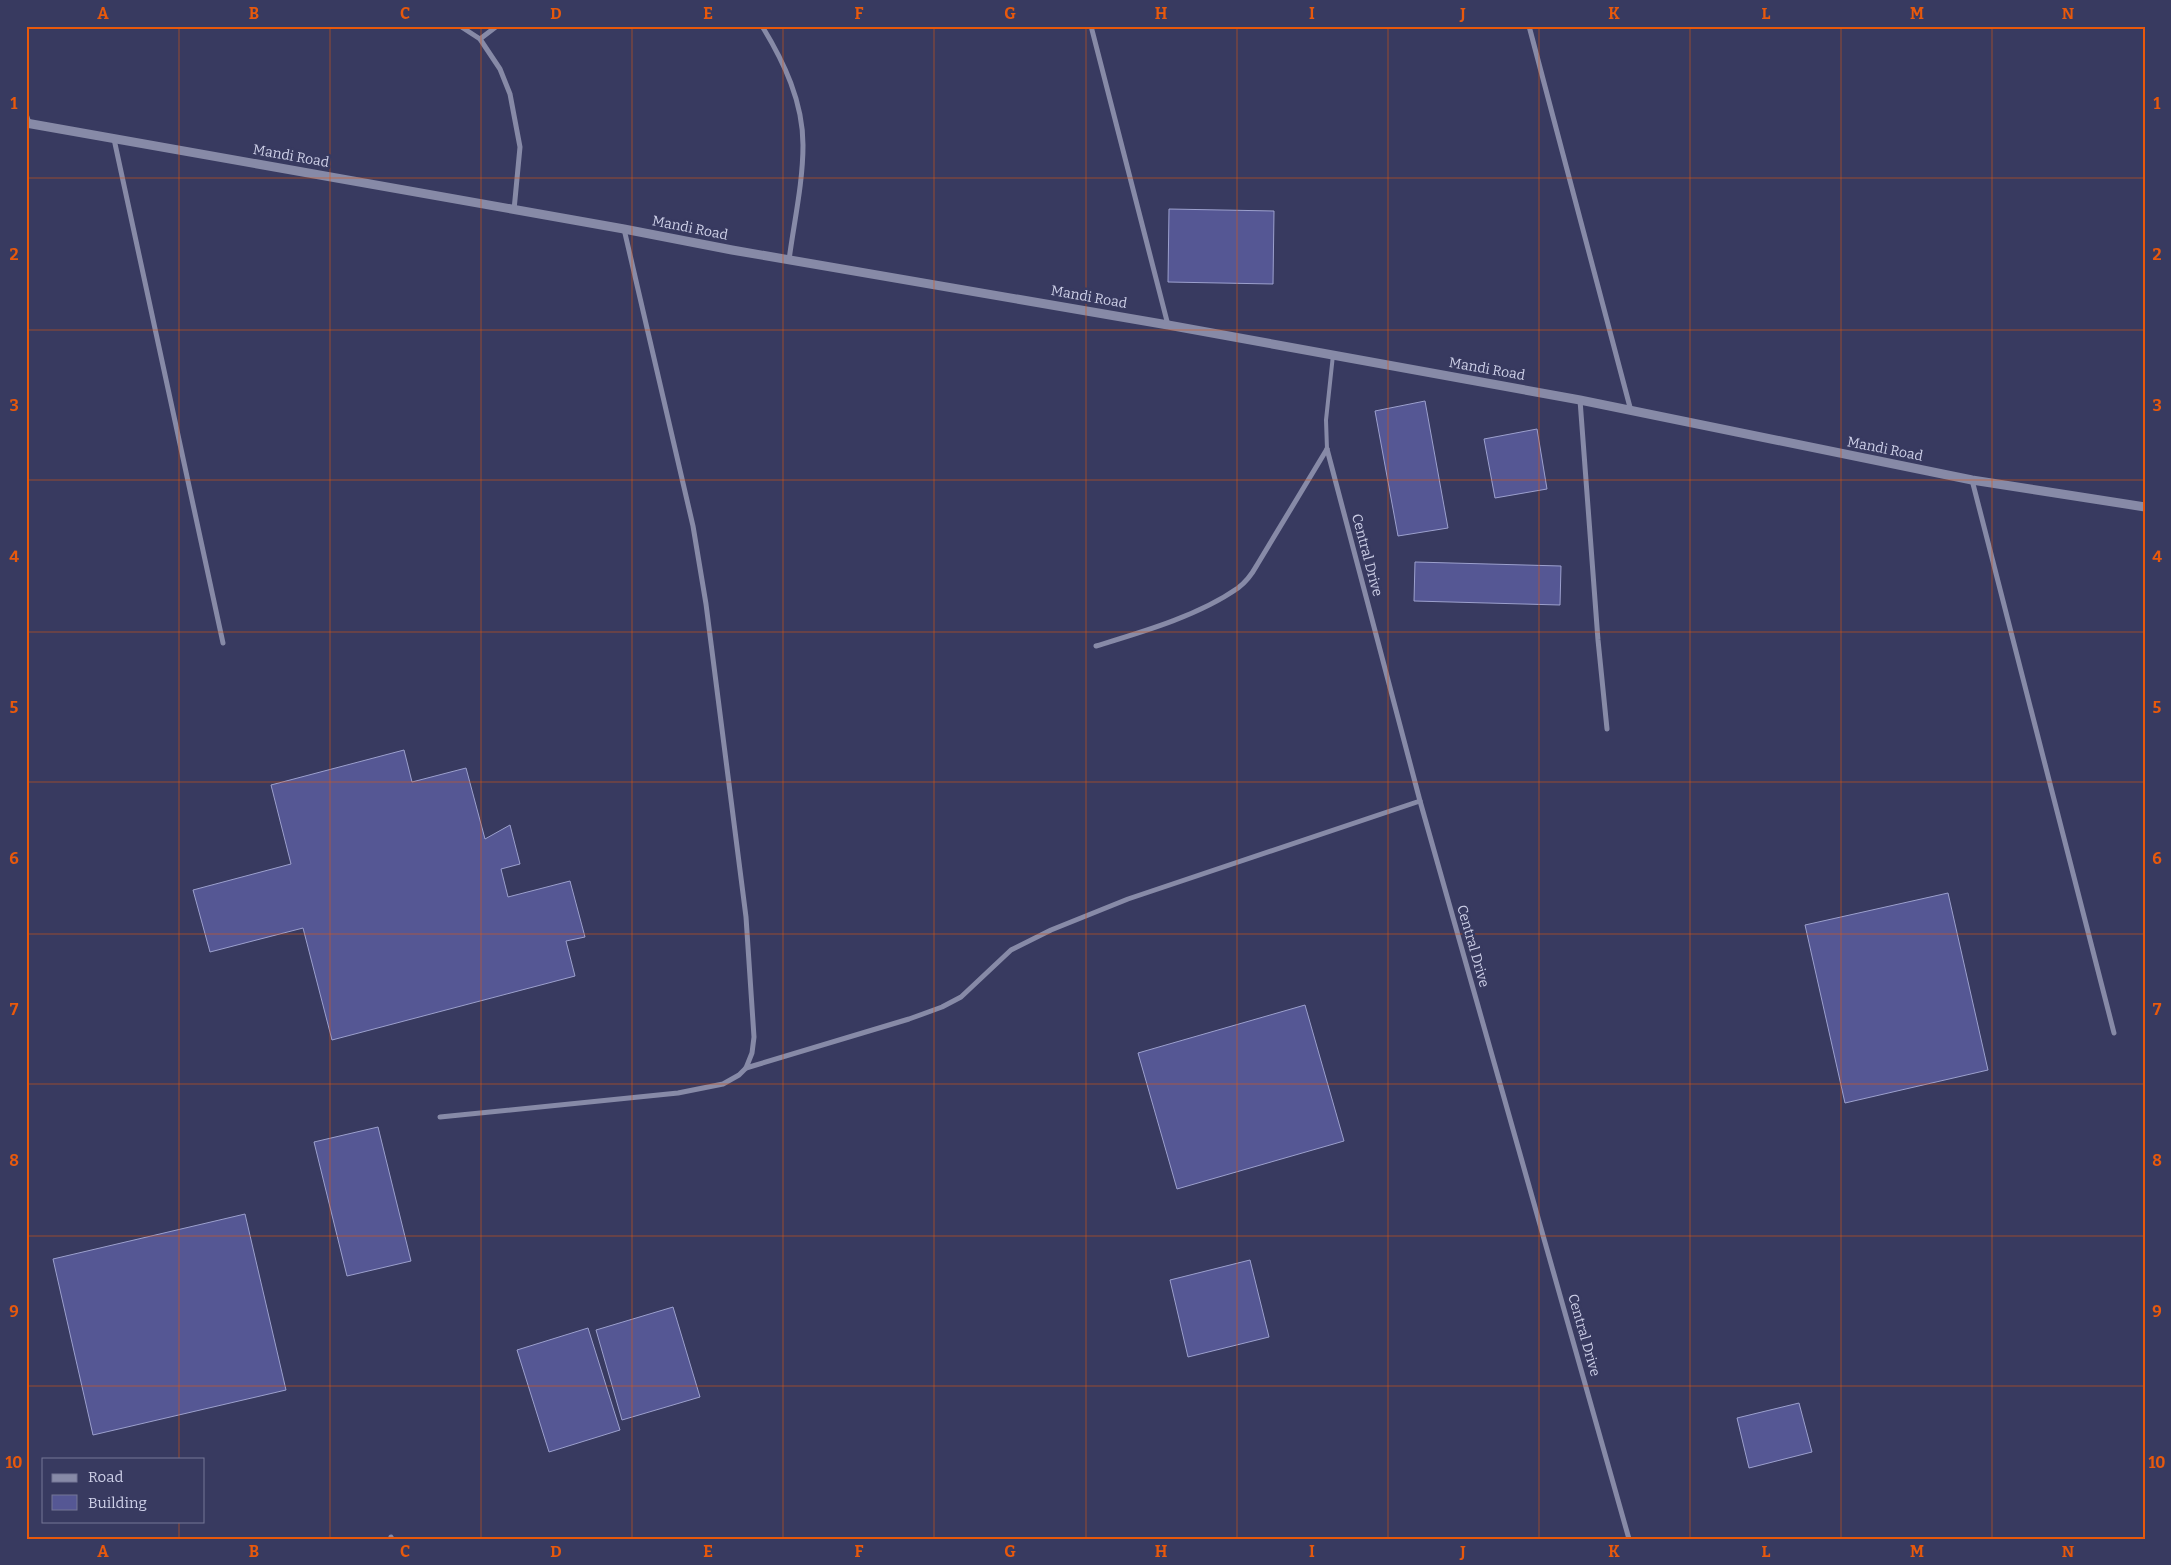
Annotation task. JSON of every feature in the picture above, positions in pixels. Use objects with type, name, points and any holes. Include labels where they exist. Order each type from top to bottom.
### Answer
[{"type":"street","points":[[460,26],[480,39],[500,68],[510,94],[520,147],[514,210]]},
{"type":"street","points":[[480,39],[497,26]]},
{"type":"street","points":[[762,26],[784,63],[798,103],[803,144],[789,260]]},
{"type":"street","points":[[1092,26],[1168,325]]},
{"type":"street","points":[[1529,26],[1631,412]]},
{"type":"street","points":[[26,114],[27,123]]},
{"type":"street","name":"Mandi Road","points":[[27,123],[789,260],[1168,325],[1580,400],[1631,412],[1972,480],[2145,507]]},
{"type":"street","points":[[114,138],[223,643]]},
{"type":"street","points":[[440,1117],[678,1093],[723,1084],[739,1075],[746,1068],[752,1053],[754,1037],[746,917],[715,660],[693,526],[624,229]]},
{"type":"street","points":[[1580,400],[1598,640],[1607,728]]},
{"type":"street","points":[[1096,646],[1140,632],[1203,608],[1238,588],[1249,578],[1258,565],[1327,449]]},
{"type":"street","name":"Central Drive","points":[[1327,449],[1420,801],[1629,1539]]},
{"type":"street","points":[[1972,480],[2114,1033]]},
{"type":"street","points":[[746,1068],[909,1020],[942,1007],[961,997],[1011,950],[1051,930],[1128,899],[1420,801]]},
{"type":"lane","name":"Central Drive","points":[[1327,449],[1326,420],[1333,355]]},
{"type":"building","points":[[1169,209],[1274,211],[1273,284],[1168,282]]},
{"type":"building","points":[[1425,401],[1448,528],[1398,536],[1375,411]]},
{"type":"building","points":[[1537,429],[1547,489],[1495,498],[1484,439]]},
{"type":"building","points":[[1415,562],[1561,566],[1560,605],[1414,601]]},
{"type":"building","points":[[404,750],[412,782],[466,768],[485,839],[510,825],[520,864],[501,869],[508,897],[570,881],[585,937],[566,941],[575,976],[332,1040],[303,928],[210,952],[193,890],[291,864],[271,785]]},
{"type":"building","points":[[1948,893],[1988,1070],[1845,1103],[1805,925]]},
{"type":"building","points":[[1305,1005],[1344,1141],[1177,1189],[1138,1053]]},
{"type":"building","points":[[378,1127],[411,1261],[347,1276],[314,1142]]},
{"type":"building","points":[[245,1214],[286,1390],[93,1435],[53,1259]]},
{"type":"building","points":[[1250,1260],[1269,1337],[1188,1357],[1170,1280]]},
{"type":"building","points":[[673,1307],[700,1397],[622,1420],[596,1330]]},
{"type":"building","points":[[588,1328],[620,1430],[549,1452],[517,1350]]},
{"type":"building","points":[[1799,1403],[1812,1452],[1749,1468],[1737,1418]]}]
